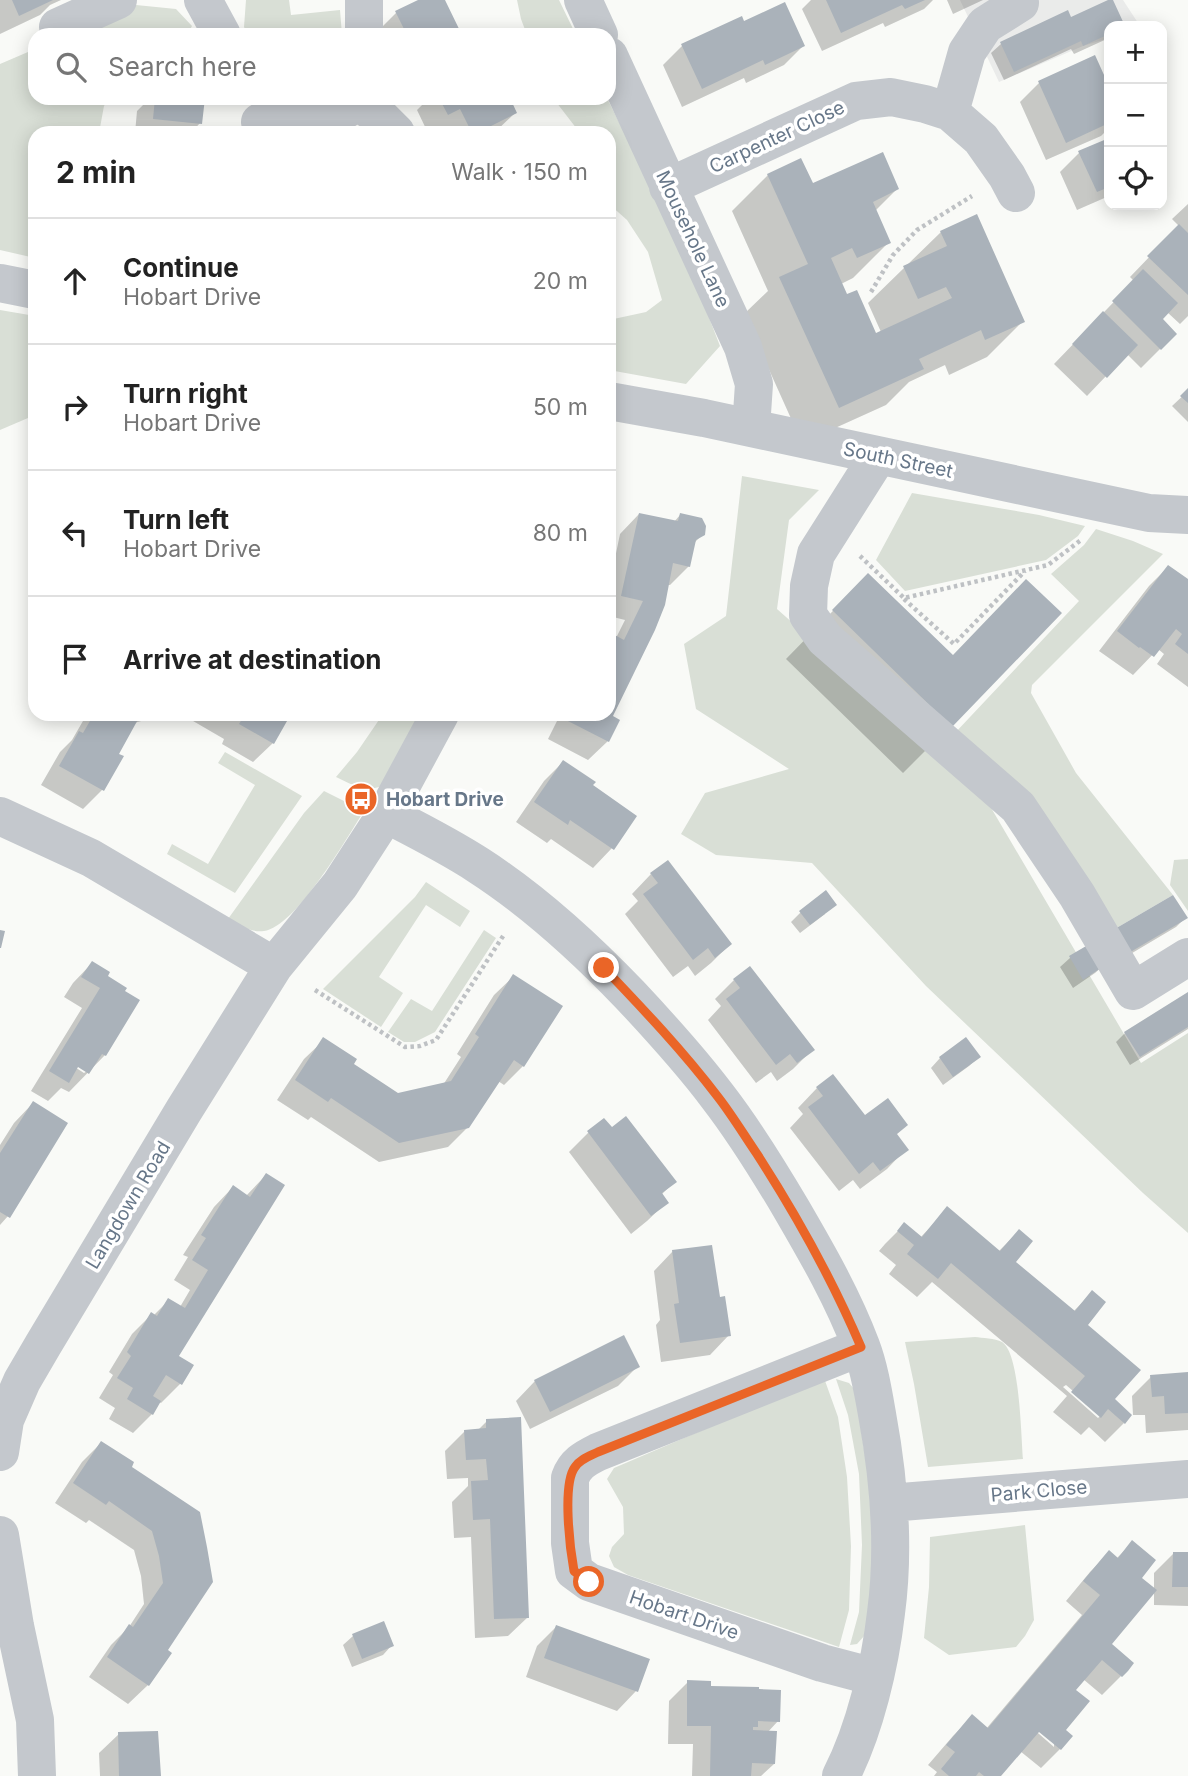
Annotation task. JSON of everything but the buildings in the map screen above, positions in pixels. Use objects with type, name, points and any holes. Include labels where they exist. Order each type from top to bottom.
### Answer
[{"type":"street","points":[[58,27],[118,0]]},
{"type":"street","points":[[203,0],[218,28]]},
{"type":"street","points":[[364,0],[365,28]]},
{"type":"street","points":[[583,0],[596,28]]},
{"type":"street","points":[[950,112],[967,52],[985,25],[1020,4],[1018,0]]},
{"type":"street","name":"Mousehole Lane","points":[[616,72],[743,346],[754,384],[751,428]]},
{"type":"street","name":"Carpenter Close","points":[[668,187],[856,101],[891,97],[950,112],[981,139],[1012,184]]},
{"type":"street","points":[[258,118],[314,118],[340,113],[351,105]]},
{"type":"street","points":[[364,105],[389,126]]},
{"type":"street","points":[[0,283],[28,289]]},
{"type":"street","name":"South Street","points":[[616,402],[751,428],[1149,513],[1188,515]]},
{"type":"street","points":[[878,456],[816,554],[809,586],[808,615],[825,639],[1018,807],[1077,895],[1123,997],[1188,957]]},
{"type":"street","name":"Langdown Road","points":[[2,1430],[22,1381],[197,1089],[274,966],[340,885],[386,814],[436,721]]},
{"type":"street","points":[[386,814],[478,865],[551,919],[604,968],[660,1027],[720,1099],[778,1186],[816,1250],[840,1298],[861,1347],[873,1391],[883,1444],[891,1550],[889,1594],[875,1677],[861,1725],[841,1776]]},
{"type":"street","points":[[0,816],[92,858],[274,966]]},
{"type":"street","name":"Hobart Drive","points":[[861,1347],[610,1447],[579,1462],[573,1469],[568,1491],[570,1543],[574,1571],[589,1582],[822,1663],[875,1677]]},
{"type":"street","name":"Park Close","points":[[889,1503],[1188,1479]]},
{"type":"street","points":[[0,1535],[34,1720],[37,1776]]},
{"type":"path","points":[[871,292],[893,255],[917,230],[964,201],[1012,184]]},
{"type":"path","points":[[904,598],[1048,565],[1083,538],[1104,504]]},
{"type":"path","points":[[832,529],[954,645],[1027,570]]},
{"type":"path","points":[[315,990],[405,1047],[420,1046],[436,1040],[505,933]]},
{"type":"shaded area","points":[[246,0],[289,0],[291,15],[340,10],[341,28],[244,27]]},
{"type":"shaded area","points":[[517,0],[559,0],[573,28],[524,28]]},
{"type":"shaded area","points":[[960,0],[1123,0],[1137,21],[1104,21],[1104,40],[999,82]]},
{"type":"shaded area","points":[[136,5],[176,9],[192,26],[191,28],[85,28]]},
{"type":"shaded area","points":[[28,52],[28,105],[105,105],[100,126],[28,126],[28,256],[0,250],[0,64]]},
{"type":"shaded area","points":[[558,105],[610,105],[684,253],[720,346],[686,384],[616,371],[616,318],[646,312],[662,300],[648,252],[627,220],[616,210],[616,126],[575,126]]},
{"type":"shaded area","points":[[0,310],[28,315],[28,418],[0,430]]},
{"type":"shaded area","points":[[742,476],[819,490],[789,520],[777,609],[980,789],[1141,1063],[1188,1033],[1188,1233],[926,986],[812,863],[716,855],[681,834],[705,793],[789,769],[696,709],[684,644],[726,616]]},
{"type":"shaded area","points":[[912,493],[1039,515],[1085,526],[1078,536],[1046,560],[905,591],[876,560]]},
{"type":"shaded area","points":[[1096,529],[1163,554],[1032,685],[1031,693],[1076,773],[1173,895],[1113,930],[954,734],[1079,601],[1051,574],[1084,545]]},
{"type":"shaded area","points":[[378,721],[416,721],[381,786],[364,788],[336,777]]},
{"type":"shaded area","points":[[225,752],[302,796],[235,893],[167,854],[172,844],[208,864],[255,785],[218,763]]},
{"type":"shaded area","points":[[324,791],[364,811],[305,899],[277,926],[264,931],[245,928],[228,919],[304,813]]},
{"type":"shaded area","points":[[1188,859],[1188,911],[1170,885],[1174,860]]},
{"type":"shaded area","points":[[426,882],[470,911],[460,927],[426,905],[379,977],[403,993],[381,1027],[323,989],[415,897]]},
{"type":"shaded area","points":[[484,930],[496,938],[435,1032],[415,1042],[404,1042],[388,1032],[411,999],[432,1011]]},
{"type":"shaded area","points":[[975,1337],[1002,1342],[1008,1349],[1016,1378],[1023,1459],[928,1467],[905,1342]]},
{"type":"shaded area","points":[[824,1378],[838,1417],[847,1477],[851,1546],[849,1610],[839,1647],[628,1575],[614,1567],[609,1556],[612,1547],[624,1534],[623,1507],[607,1479],[614,1468]]},
{"type":"shaded area","points":[[836,1379],[849,1383],[855,1390],[877,1534],[865,1635],[857,1644],[850,1645],[859,1612],[862,1545],[859,1474],[848,1415]]},
{"type":"shaded area","points":[[1025,1525],[1034,1620],[1016,1647],[949,1655],[924,1638],[930,1537]]},
{"type":"place","name":"Hobart Drive","points":[[361,799]]},
{"type":"route","points":[[589,1582],[574,1571],[570,1549],[568,1491],[573,1469],[579,1462],[861,1347],[816,1250],[778,1186],[720,1099],[691,1063],[604,968]]}]
